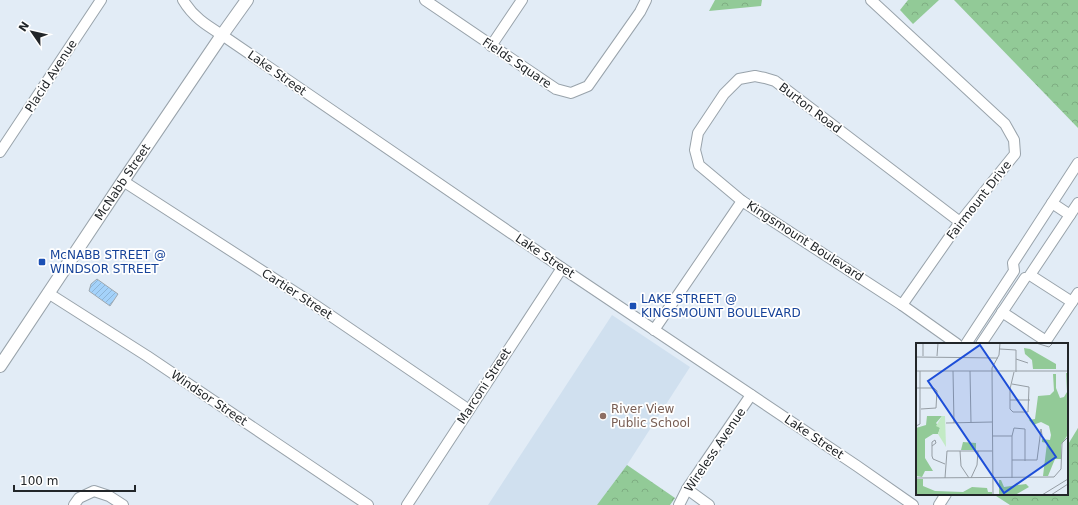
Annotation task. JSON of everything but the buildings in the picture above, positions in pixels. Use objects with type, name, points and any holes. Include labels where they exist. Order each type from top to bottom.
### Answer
[{"type":"main road","name":"McNabb Street","points":[[0,366],[123,181],[247,0]]},
{"type":"street","name":"Placid Avenue","points":[[0,152],[101,0]]},
{"type":"street","name":"Lake Street","points":[[183,0],[189,10],[205,24],[562,268],[913,505]]},
{"type":"street","name":"Fields Square","points":[[424,0],[556,89],[571,93],[588,86],[640,12],[646,0]]},
{"type":"street","points":[[491,46],[522,0]]},
{"type":"street","name":"Fairmount Drive","points":[[871,0],[1005,124],[1014,140],[1015,154],[960,222],[902,305]]},
{"type":"street","name":"Burton Road","points":[[742,200],[699,165],[695,150],[698,133],[724,94],[739,79],[754,76],[775,82],[960,222]]},
{"type":"street","points":[[967,343],[1014,271],[1013,263],[1078,163]]},
{"type":"street","name":"Cartier Street","points":[[123,181],[315,305],[468,410]]},
{"type":"street","name":"Kingsmount Boulevard","points":[[654,330],[742,200],[902,305],[956,343]]},
{"type":"street","points":[[1052,203],[1070,215]]},
{"type":"street","points":[[1072,302],[1030,275],[1078,203]]},
{"type":"street","name":"Marconi Street","points":[[407,505],[562,268]]},
{"type":"street","points":[[982,343],[1025,278]]},
{"type":"street","name":"Windsor Street","points":[[48,293],[147,356],[368,505]]},
{"type":"street","points":[[1002,312],[1045,342],[1078,293]]},
{"type":"street","name":"Wireless Avenue","points":[[679,505],[687,489],[751,395]]},
{"type":"street","points":[[687,489],[709,505]]},
{"type":"street","points":[[74,505],[79,498],[94,491],[109,496],[123,505]]},
{"type":"street","points":[[939,505],[945,495]]},
{"type":"shaded area","name":"River View Public School","points":[[612,315],[690,367],[627,465],[675,498],[670,505],[488,505]]},
{"type":"green space","points":[[715,0],[762,0],[761,6],[709,11]]},
{"type":"green space","points":[[908,0],[939,0],[913,24],[900,10]]},
{"type":"green space","points":[[954,0],[1078,0],[1078,128]]},
{"type":"green space","points":[[1078,428],[1078,505],[1010,505],[995,495],[1068,495],[1068,444]]},
{"type":"green space","points":[[627,465],[675,498],[670,505],[597,505]]},
{"type":"place","name":"McNABB STREET @ WINDSOR STREET","points":[[42,262]]},
{"type":"place","name":"LAKE STREET @ KINGSMOUNT BOULEVARD","points":[[633,306]]},
{"type":"place","name":"River View Public School","points":[[603,416]]}]
